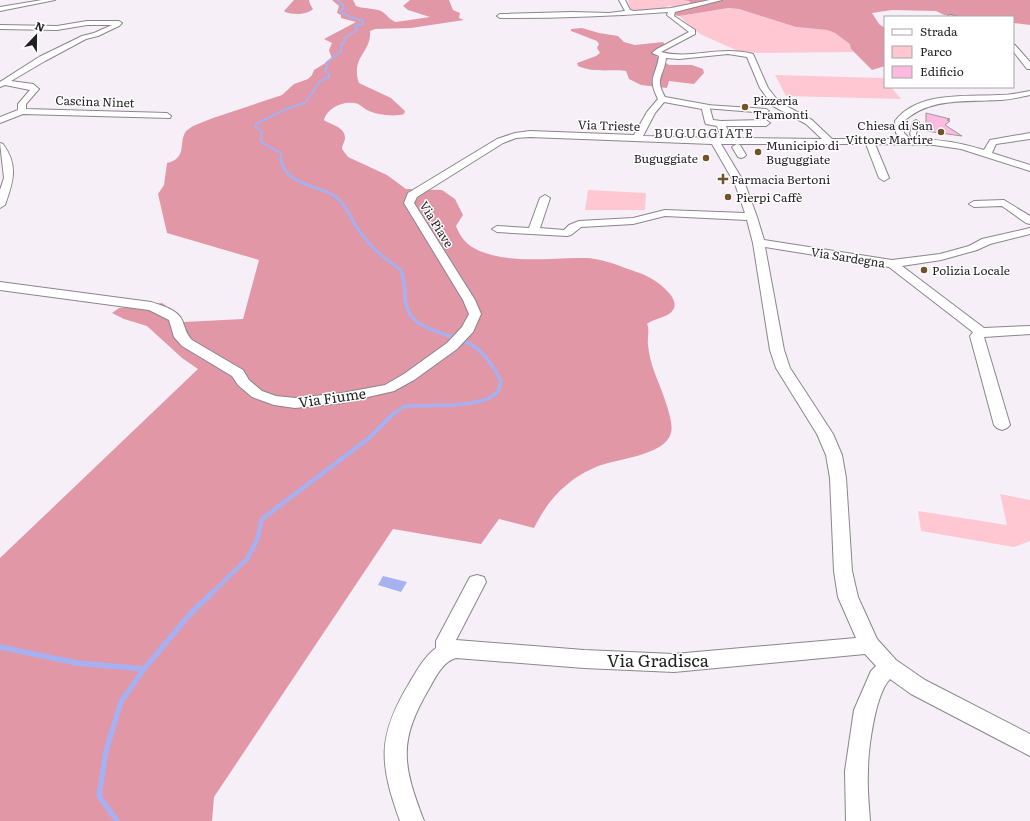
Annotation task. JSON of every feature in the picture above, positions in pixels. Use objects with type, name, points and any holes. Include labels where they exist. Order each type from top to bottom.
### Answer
[{"type":"street","points":[[0,9],[52,0]]},
{"type":"street","points":[[622,0],[628,11],[631,12]]},
{"type":"street","points":[[500,16],[521,17],[572,14],[599,15],[631,12],[638,13],[670,10],[719,0]]},
{"type":"street","points":[[670,10],[670,15],[692,31],[692,34],[659,50],[656,53],[663,56],[732,53],[750,56],[768,96],[776,104],[810,122],[829,140]]},
{"type":"street","points":[[0,27],[57,28],[87,23],[119,22],[117,25],[96,35],[84,37],[42,59],[3,84]]},
{"type":"street","points":[[1014,47],[1030,67]]},
{"type":"street","points":[[662,99],[656,85],[655,75],[663,64],[663,56]]},
{"type":"street","points":[[0,120],[22,111],[22,104],[35,89],[30,86],[3,84]]},
{"type":"street","points":[[907,141],[900,133],[899,121],[903,116],[912,111],[945,100],[1007,98],[1030,94]]},
{"type":"street","points":[[662,99],[706,107],[789,111]]},
{"type":"street","points":[[637,139],[651,112],[662,99]]},
{"type":"street","points":[[706,107],[709,122],[721,124],[766,123]]},
{"type":"street","name":"Cascina Ninet","points":[[22,111],[167,116]]},
{"type":"street","points":[[916,122],[913,134],[917,142]]},
{"type":"street","points":[[721,124],[721,145],[740,184],[752,217],[759,243],[777,350],[783,368],[825,434],[834,455],[838,478],[844,578],[848,597],[858,621],[870,645],[889,666],[918,687],[1030,745]]},
{"type":"street","name":"Via Trieste","points":[[515,136],[530,134],[721,145],[829,140],[949,143],[986,153],[1030,168]]},
{"type":"street","name":"Via Piave","points":[[468,329],[474,314],[468,300],[409,203],[412,195],[500,141],[515,136]]},
{"type":"street","points":[[986,153],[994,142],[1030,136]]},
{"type":"street","points":[[869,141],[884,178]]},
{"type":"street","points":[[721,145],[739,151]]},
{"type":"street","points":[[0,146],[5,153],[9,178],[0,205]]},
{"type":"street","points":[[533,231],[545,198]]},
{"type":"street","points":[[974,204],[1004,203],[1030,221]]},
{"type":"street","points":[[497,229],[567,233],[579,224],[633,221],[665,213],[752,217]]},
{"type":"street","name":"Via Sardegna","points":[[759,243],[879,264],[892,264],[941,257],[973,248],[986,241],[1030,231]]},
{"type":"street","points":[[892,264],[981,332],[1030,330]]},
{"type":"street","name":"Via Fiume","points":[[0,286],[117,301],[160,309],[175,318],[178,333],[187,343],[238,373],[243,382],[256,394],[274,400],[295,403],[342,398],[389,388],[410,377],[452,346],[468,329]]},
{"type":"street","points":[[981,332],[977,336],[1002,425]]},
{"type":"street","points":[[412,821],[401,793],[395,771],[394,751],[398,730],[404,713],[416,691],[438,657],[446,650],[446,641],[477,582]]},
{"type":"street","name":"Via Gradisca","points":[[446,650],[456,648],[584,659],[674,663],[870,645]]},
{"type":"street","points":[[858,821],[856,771],[865,710],[878,678],[889,666]]},
{"type":"green space","points":[[628,0],[682,0],[689,1],[691,4],[677,7],[668,6],[661,10],[636,11],[630,9]]},
{"type":"green space","points":[[730,8],[739,9],[796,27],[827,30],[835,33],[851,44],[851,49],[854,52],[749,53],[738,51],[700,34],[679,16]]},
{"type":"green space","points":[[775,75],[883,78],[884,88],[892,88],[901,99],[786,96]]},
{"type":"green space","points":[[588,190],[646,193],[645,210],[585,210]]},
{"type":"green space","points":[[1000,494],[1030,500],[1030,541],[1014,547],[921,531],[918,511],[1007,525]]},
{"type":"shaded area","points":[[294,0],[309,0],[313,9],[300,14],[285,12],[284,11]]},
{"type":"shaded area","points":[[332,0],[353,0],[356,6],[381,11],[396,22],[430,17],[408,10],[403,6],[410,0],[449,0],[453,10],[460,13],[459,18],[464,20],[411,28],[375,29],[370,31],[368,44],[357,67],[359,83],[391,98],[405,111],[404,114],[380,114],[371,112],[356,103],[345,103],[336,106],[328,112],[324,120],[341,129],[345,135],[342,149],[348,157],[387,175],[406,189],[442,190],[455,199],[463,215],[456,226],[466,242],[480,251],[492,255],[516,259],[597,259],[645,275],[665,288],[675,303],[674,308],[668,315],[653,320],[647,324],[652,365],[669,412],[672,427],[671,433],[667,441],[649,452],[604,464],[585,472],[574,479],[551,501],[534,528],[499,519],[481,544],[393,529],[214,797],[212,821],[0,821],[0,558],[198,369],[182,358],[147,326],[124,319],[112,313],[119,308],[162,303],[172,310],[184,322],[243,319],[259,260],[167,233],[158,194],[164,185],[167,163],[178,158],[186,131],[193,126],[213,118],[282,95],[294,84],[308,79],[314,70],[332,59],[329,50],[332,43],[324,39],[356,22],[341,18],[341,15],[337,13],[339,6]]},
{"type":"shaded area","points":[[682,0],[1030,0],[1030,25],[1014,23],[1014,16],[954,16],[944,15],[936,11],[892,10],[872,13],[879,24],[884,27],[884,66],[872,70],[851,49],[850,44],[835,33],[827,30],[796,27],[739,9],[729,8],[679,16],[674,15],[676,12],[693,6],[689,1]]},
{"type":"shaded area","points":[[582,28],[618,36],[624,42],[635,45],[663,42],[665,45],[653,52],[656,56],[669,65],[692,65],[703,69],[704,73],[694,84],[669,81],[667,88],[641,85],[629,79],[626,71],[596,70],[578,66],[577,63],[600,53],[597,48],[599,44],[597,41],[571,31],[571,29]]},
{"type":"water","points":[[383,576],[407,582],[401,592],[378,585]]},
{"type":"building","points":[[926,113],[950,119],[947,120],[950,121],[945,125],[962,136],[926,131]]},
{"type":"waterway","points":[[281,159],[281,153],[261,142],[262,132],[255,126],[256,124],[286,109],[305,103],[320,81],[329,77],[329,74],[325,71],[327,67],[326,63],[341,51],[341,45],[345,41],[344,38],[357,30],[355,26],[363,24],[363,21],[348,16],[341,11],[344,7],[338,0]]},
{"type":"waterway","points":[[281,159],[288,174],[295,179],[336,197],[346,209],[357,228],[367,241],[375,250],[401,271]]},
{"type":"waterway","points":[[393,414],[406,406],[453,405],[472,403],[488,399],[498,392],[501,381],[489,361],[472,345],[432,330],[411,316],[406,305],[404,282],[401,271]]},
{"type":"waterway","points":[[211,594],[247,559],[257,540],[262,519],[369,438],[393,414]]},
{"type":"waterway","points":[[144,669],[190,614],[212,593]]},
{"type":"waterway","points":[[0,647],[77,663],[144,669]]},
{"type":"waterway","points":[[117,821],[99,796],[106,751],[121,702],[144,669]]},
{"type":"place","name":"Pizzeria Tramonti","points":[[745,107]]},
{"type":"place","name":"Chiesa di San Vittore Martire","points":[[941,132]]},
{"type":"place","name":"Municipio di Buguggiate","points":[[758,152]]},
{"type":"place","name":"Buguggiate","points":[[706,158]]},
{"type":"place","name":"Farmacia Bertoni","points":[[723,179]]},
{"type":"place","name":"Pierpi Caffè","points":[[728,197]]},
{"type":"place","name":"Polizia Locale","points":[[924,270]]},
{"type":"district","name":"BUGUGGIATE","points":[[704,132]]}]
